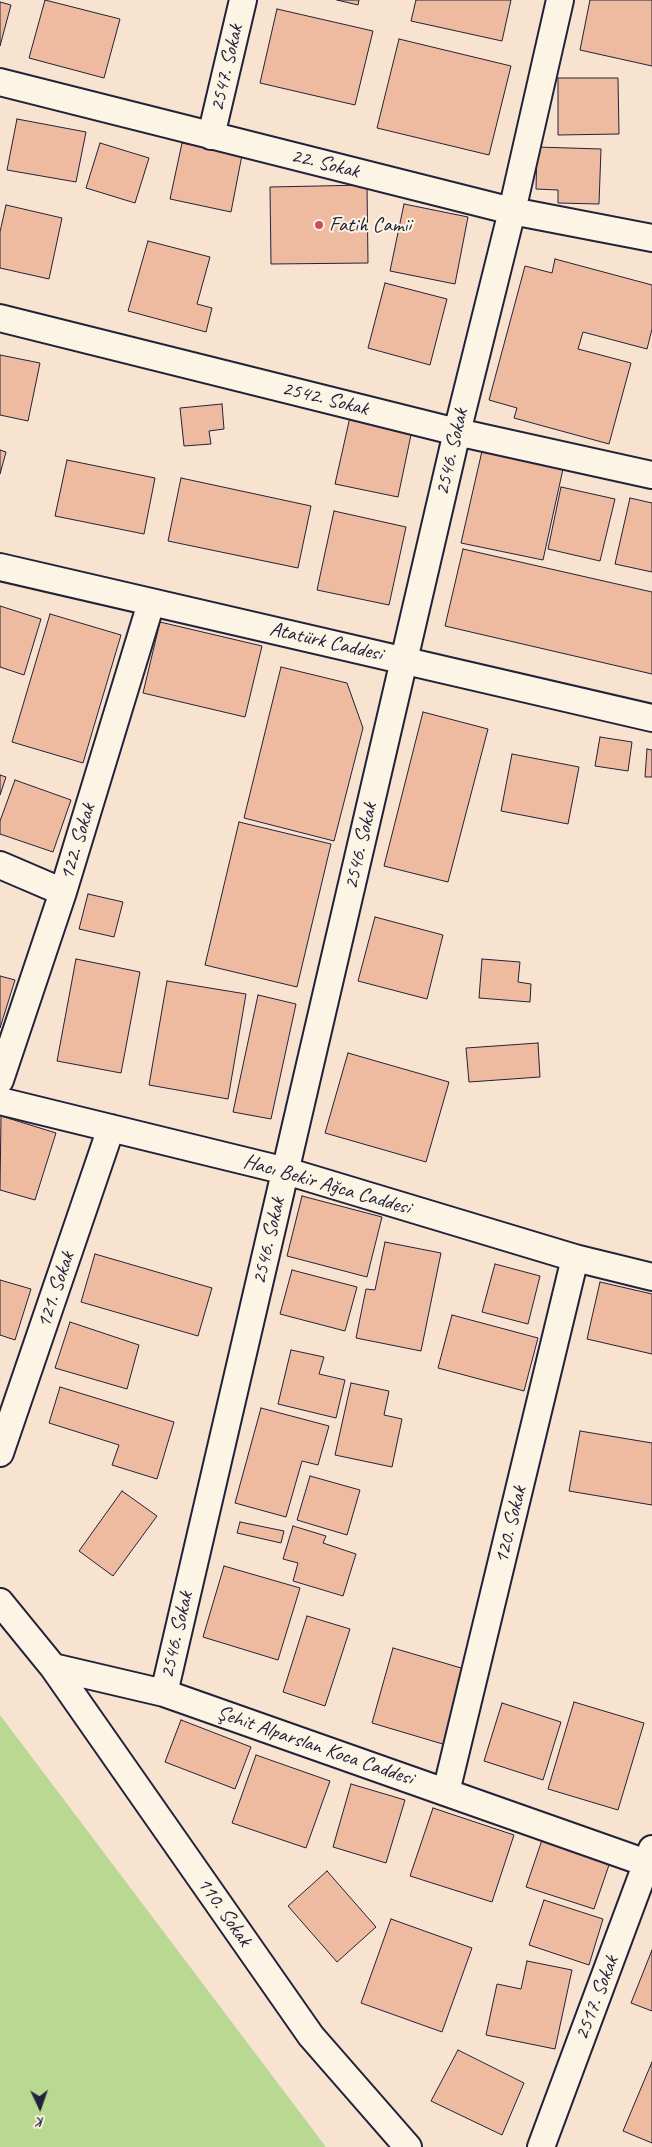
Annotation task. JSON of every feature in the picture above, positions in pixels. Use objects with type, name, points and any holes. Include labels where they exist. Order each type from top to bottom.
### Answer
[{"type":"street","name":"2547. Sokak","points":[[211,136],[243,0]]},
{"type":"street","name":"2546. Sokak","points":[[164,1693],[457,432],[512,211],[560,0]]},
{"type":"street","name":"22. Sokak","points":[[0,82],[512,211],[652,238]]},
{"type":"street","name":"2542. Sokak","points":[[0,318],[457,432],[652,475]]},
{"type":"street","name":"Atatürk Caddesi","points":[[0,567],[652,718]]},
{"type":"street","name":"122. Sokak","points":[[0,1080],[63,892],[151,603]]},
{"type":"street","points":[[0,866],[63,892]]},
{"type":"street","name":"Hacı Bekir Ağca Caddesi","points":[[0,1101],[286,1171],[575,1258],[652,1277]]},
{"type":"street","name":"121. Sokak","points":[[0,1453],[111,1128]]},
{"type":"street","name":"120. Sokak","points":[[446,1792],[575,1258]]},
{"type":"street","points":[[0,1602],[53,1667]]},
{"type":"street","name":"Şehit Alparslan Koca Caddesi","points":[[53,1667],[164,1693],[446,1792],[651,1859]]},
{"type":"street","name":"110. Sokak","points":[[53,1667],[312,2036],[408,2147]]},
{"type":"street","name":"2517. Sokak","points":[[541,2147],[651,1859]]},
{"type":"green space","points":[[0,1715],[326,2147],[0,2147]]},
{"type":"building","points":[[45,0],[120,19],[104,78],[29,58]]},
{"type":"building","points":[[337,0],[359,0],[358,5]]},
{"type":"building","points":[[416,0],[511,0],[502,41],[411,21]]},
{"type":"building","points":[[590,0],[652,0],[652,66],[580,50]]},
{"type":"building","points":[[0,2],[11,5],[0,46]]},
{"type":"building","points":[[277,9],[373,31],[355,105],[260,83]]},
{"type":"building","points":[[399,39],[511,66],[489,155],[377,128]]},
{"type":"building","points":[[558,78],[618,78],[619,134],[558,135]]},
{"type":"building","points":[[17,119],[86,132],[76,182],[7,170]]},
{"type":"building","points":[[100,143],[149,158],[135,203],[86,188]]},
{"type":"building","points":[[182,143],[242,155],[231,212],[170,199]]},
{"type":"building","points":[[537,147],[601,149],[599,204],[558,203],[558,190],[536,189]]},
{"type":"building","name":"Fatih Camii","points":[[367,185],[368,263],[271,264],[270,187]]},
{"type":"building","points":[[404,204],[468,217],[455,284],[390,271]]},
{"type":"building","points":[[6,205],[62,218],[49,279],[0,268],[0,232]]},
{"type":"building","points":[[148,241],[210,257],[197,304],[212,308],[206,332],[128,311]]},
{"type":"building","points":[[555,259],[652,285],[652,329],[647,349],[583,332],[578,349],[631,363],[609,444],[514,418],[517,408],[489,400],[525,266],[552,273]]},
{"type":"building","points":[[385,283],[447,299],[430,365],[368,348]]},
{"type":"building","points":[[0,355],[40,363],[28,421],[0,415]]},
{"type":"building","points":[[222,404],[224,429],[209,431],[211,444],[184,446],[180,408]]},
{"type":"building","points":[[350,417],[412,430],[398,497],[335,484]]},
{"type":"building","points":[[0,450],[6,452],[0,474]]},
{"type":"building","points":[[482,451],[563,469],[543,560],[461,543]]},
{"type":"building","points":[[67,460],[155,478],[144,534],[55,516]]},
{"type":"building","points":[[181,478],[311,506],[298,568],[168,541]]},
{"type":"building","points":[[561,487],[615,499],[600,561],[548,549]]},
{"type":"building","points":[[630,498],[652,503],[652,572],[615,564]]},
{"type":"building","points":[[334,511],[406,527],[389,605],[317,590]]},
{"type":"building","points":[[463,549],[652,592],[652,674],[445,626]]},
{"type":"building","points":[[0,606],[41,619],[24,675],[0,667]]},
{"type":"building","points":[[50,614],[121,635],[83,763],[12,742]]},
{"type":"building","points":[[160,622],[262,646],[245,717],[143,693]]},
{"type":"building","points":[[281,667],[347,683],[363,728],[334,841],[244,818]]},
{"type":"building","points":[[423,712],[488,729],[448,882],[384,866]]},
{"type":"building","points":[[600,737],[632,742],[628,771],[595,766]]},
{"type":"building","points":[[647,749],[652,750],[652,777],[645,777]]},
{"type":"building","points":[[512,754],[579,767],[568,824],[501,811]]},
{"type":"building","points":[[0,775],[6,777],[0,795]]},
{"type":"building","points":[[15,780],[71,800],[53,852],[0,834],[0,821]]},
{"type":"building","points":[[239,822],[331,844],[297,987],[205,965]]},
{"type":"building","points":[[88,894],[123,902],[114,937],[79,929]]},
{"type":"building","points":[[375,917],[443,935],[427,999],[358,981]]},
{"type":"building","points":[[76,959],[140,972],[121,1073],[57,1061]]},
{"type":"building","points":[[482,959],[520,962],[518,982],[531,984],[530,1002],[479,998]]},
{"type":"building","points":[[0,976],[15,980],[0,1028]]},
{"type":"building","points":[[167,981],[246,994],[228,1099],[149,1085]]},
{"type":"building","points":[[258,995],[296,1004],[271,1119],[233,1112]]},
{"type":"building","points":[[538,1043],[540,1077],[469,1082],[466,1048]]},
{"type":"building","points":[[348,1053],[449,1082],[426,1162],[325,1133]]},
{"type":"building","points":[[1,1116],[56,1133],[35,1200],[0,1190]]},
{"type":"building","points":[[302,1196],[382,1217],[367,1277],[287,1256]]},
{"type":"building","points":[[385,1242],[441,1253],[421,1351],[356,1338],[366,1289],[375,1290]]},
{"type":"building","points":[[95,1254],[212,1288],[198,1336],[81,1302]]},
{"type":"building","points":[[495,1264],[540,1276],[528,1324],[482,1312]]},
{"type":"building","points":[[292,1270],[357,1287],[345,1331],[280,1314]]},
{"type":"building","points":[[0,1280],[31,1289],[15,1340],[0,1335]]},
{"type":"building","points":[[600,1282],[652,1294],[652,1354],[587,1339]]},
{"type":"building","points":[[452,1315],[538,1338],[524,1391],[438,1368]]},
{"type":"building","points":[[70,1322],[139,1345],[127,1389],[55,1368]]},
{"type":"building","points":[[291,1350],[324,1357],[319,1374],[345,1380],[336,1418],[278,1404]]},
{"type":"building","points":[[351,1383],[389,1391],[384,1415],[402,1419],[392,1467],[335,1455]]},
{"type":"building","points":[[60,1387],[174,1422],[157,1479],[112,1465],[119,1445],[49,1423]]},
{"type":"building","points":[[261,1408],[329,1426],[318,1465],[302,1461],[286,1517],[235,1503]]},
{"type":"building","points":[[580,1431],[652,1443],[652,1505],[569,1491]]},
{"type":"building","points":[[310,1476],[360,1490],[347,1535],[297,1520]]},
{"type":"building","points":[[122,1491],[157,1516],[113,1576],[79,1551]]},
{"type":"building","points":[[240,1522],[284,1531],[281,1543],[237,1533]]},
{"type":"building","points":[[293,1526],[326,1536],[323,1543],[356,1554],[343,1596],[293,1581],[298,1563],[283,1559]]},
{"type":"building","points":[[224,1566],[300,1588],[278,1660],[203,1637]]},
{"type":"building","points":[[307,1616],[350,1629],[325,1706],[283,1692]]},
{"type":"building","points":[[393,1648],[468,1670],[446,1745],[372,1723]]},
{"type":"building","points":[[574,1702],[644,1723],[618,1810],[548,1789]]},
{"type":"building","points":[[502,1703],[561,1722],[543,1780],[484,1761]]},
{"type":"building","points":[[181,1720],[251,1747],[235,1789],[165,1762]]},
{"type":"building","points":[[256,1755],[330,1781],[306,1848],[232,1823]]},
{"type":"building","points":[[351,1784],[405,1800],[386,1863],[333,1847]]},
{"type":"building","points":[[433,1808],[514,1835],[492,1902],[410,1876]]},
{"type":"building","points":[[542,1840],[610,1862],[594,1909],[526,1887]]},
{"type":"building","points":[[327,1871],[376,1927],[337,1962],[288,1906]]},
{"type":"building","points":[[544,1900],[603,1919],[589,1965],[529,1945]]},
{"type":"building","points":[[391,1919],[472,1948],[442,2032],[361,2003]]},
{"type":"building","points":[[652,1950],[652,2011],[631,2003]]},
{"type":"building","points":[[527,1961],[572,1970],[555,2049],[486,2035],[497,1984],[521,1989]]},
{"type":"building","points":[[458,2050],[524,2083],[502,2135],[431,2101]]},
{"type":"building","points":[[652,2062],[652,2143],[623,2131]]},
{"type":"place","name":"Fatih Camii","points":[[319,225]]}]
